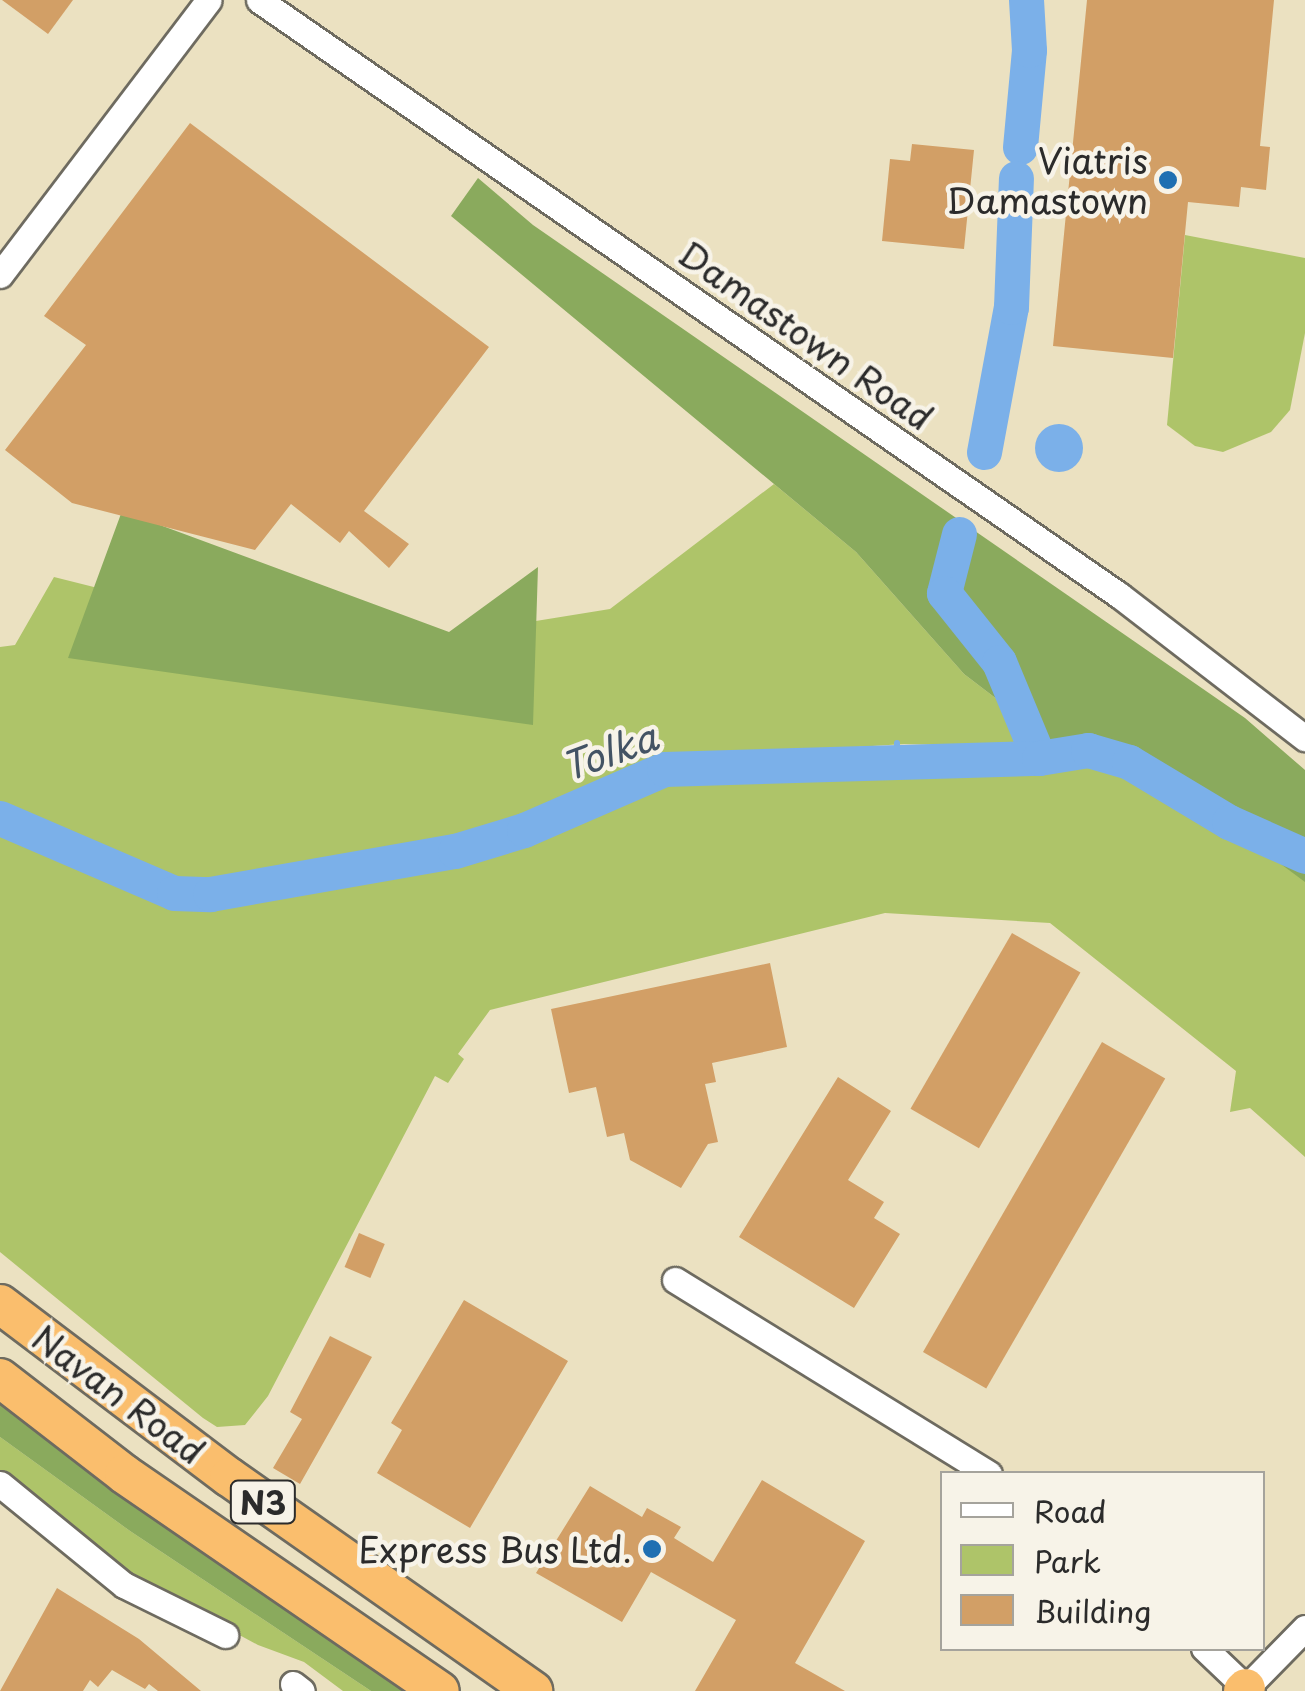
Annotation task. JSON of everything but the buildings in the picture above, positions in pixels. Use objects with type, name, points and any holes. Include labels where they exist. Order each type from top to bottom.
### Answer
[{"type":"highway","name":"Navan Road","points":[[0,1304],[229,1477],[533,1691]]},
{"type":"highway","name":"Navan Road","points":[[0,1378],[124,1474],[440,1691]]},
{"type":"street","points":[[0,275],[209,0]]},
{"type":"street","name":"Damastown Road","points":[[258,0],[1119,595],[1305,738]]},
{"type":"street","points":[[675,1280],[984,1471]]},
{"type":"street","points":[[0,1484],[124,1585],[225,1636]]},
{"type":"street","points":[[1207,1651],[1244,1690],[1305,1628]]},
{"type":"green space","points":[[478,178],[533,225],[1245,718],[1305,770],[1305,882],[1121,745],[1043,747],[1015,713],[964,674],[856,552],[451,216]]},
{"type":"green space","points":[[1185,235],[1305,258],[1305,333],[1290,410],[1271,432],[1223,452],[1195,446],[1167,425]]},
{"type":"green space","points":[[774,484],[856,552],[964,674],[1015,713],[1043,747],[904,744],[652,760],[550,810],[359,861],[202,886],[167,883],[29,814],[0,809],[0,647],[15,645],[54,577],[349,651],[610,609]]},
{"type":"green space","points":[[122,511],[449,632],[538,567],[533,725],[68,658]]},
{"type":"green space","points":[[1100,758],[1130,767],[1305,864],[1305,1157],[1250,1108],[1230,1112],[1236,1071],[1050,923],[885,913],[490,1010],[458,1054],[464,1059],[448,1083],[435,1076],[268,1396],[245,1425],[217,1427],[203,1418],[0,1252],[0,825],[163,899],[205,900],[316,889],[498,843],[568,822],[668,773]]},
{"type":"green space","points":[[0,1396],[413,1691],[371,1691],[130,1531],[0,1437]]},
{"type":"green space","points":[[0,1437],[130,1531],[371,1691],[343,1691],[304,1662],[258,1645],[121,1571],[0,1471]]},
{"type":"water","points":[[1059,424],[1076,431],[1083,448],[1076,465],[1059,472],[1042,465],[1035,448],[1042,431]]},
{"type":"waterway","points":[[1020,147],[1029,50],[1026,0]]},
{"type":"waterway","points":[[984,452],[1011,307],[1016,178]]},
{"type":"waterway","points":[[959,534],[944,593],[999,662],[1039,758]]},
{"type":"waterway","points":[[897,743],[897,758]]},
{"type":"waterway","name":"Tolka","points":[[0,818],[174,893],[210,894],[455,851],[524,830],[664,769],[1039,758],[1088,750],[1129,762],[1229,822],[1305,856]]},
{"type":"place","name":"Viatris Damastown","points":[[1168,180]]},
{"type":"place","name":"Express Bus Ltd.","points":[[652,1549]]}]
